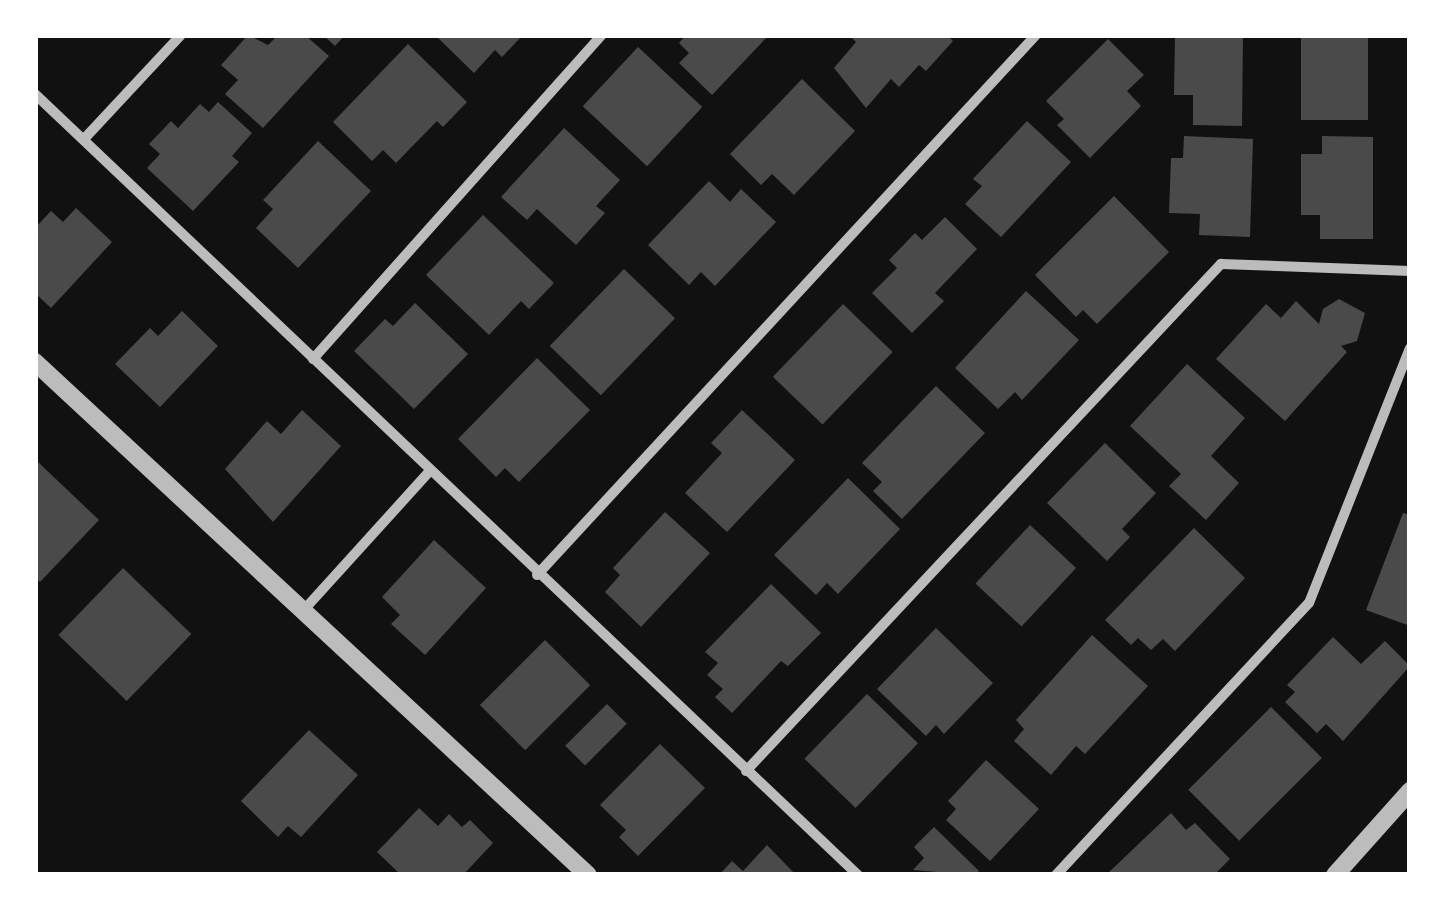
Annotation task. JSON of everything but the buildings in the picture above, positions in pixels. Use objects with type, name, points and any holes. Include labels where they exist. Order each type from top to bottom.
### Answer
[{"type":"street","points":[[84,139],[180,35]]},
{"type":"street","points":[[313,359],[602,35]]},
{"type":"street","points":[[536,575],[1036,35]]},
{"type":"street","points":[[35,94],[428,473],[858,875]]},
{"type":"street","points":[[746,771],[1221,264],[1410,271]]},
{"type":"street","points":[[1056,875],[1309,604],[1410,348]]},
{"type":"street","points":[[35,362],[588,875]]},
{"type":"street","points":[[302,612],[428,473]]},
{"type":"street","points":[[1335,875],[1410,791]]}]
